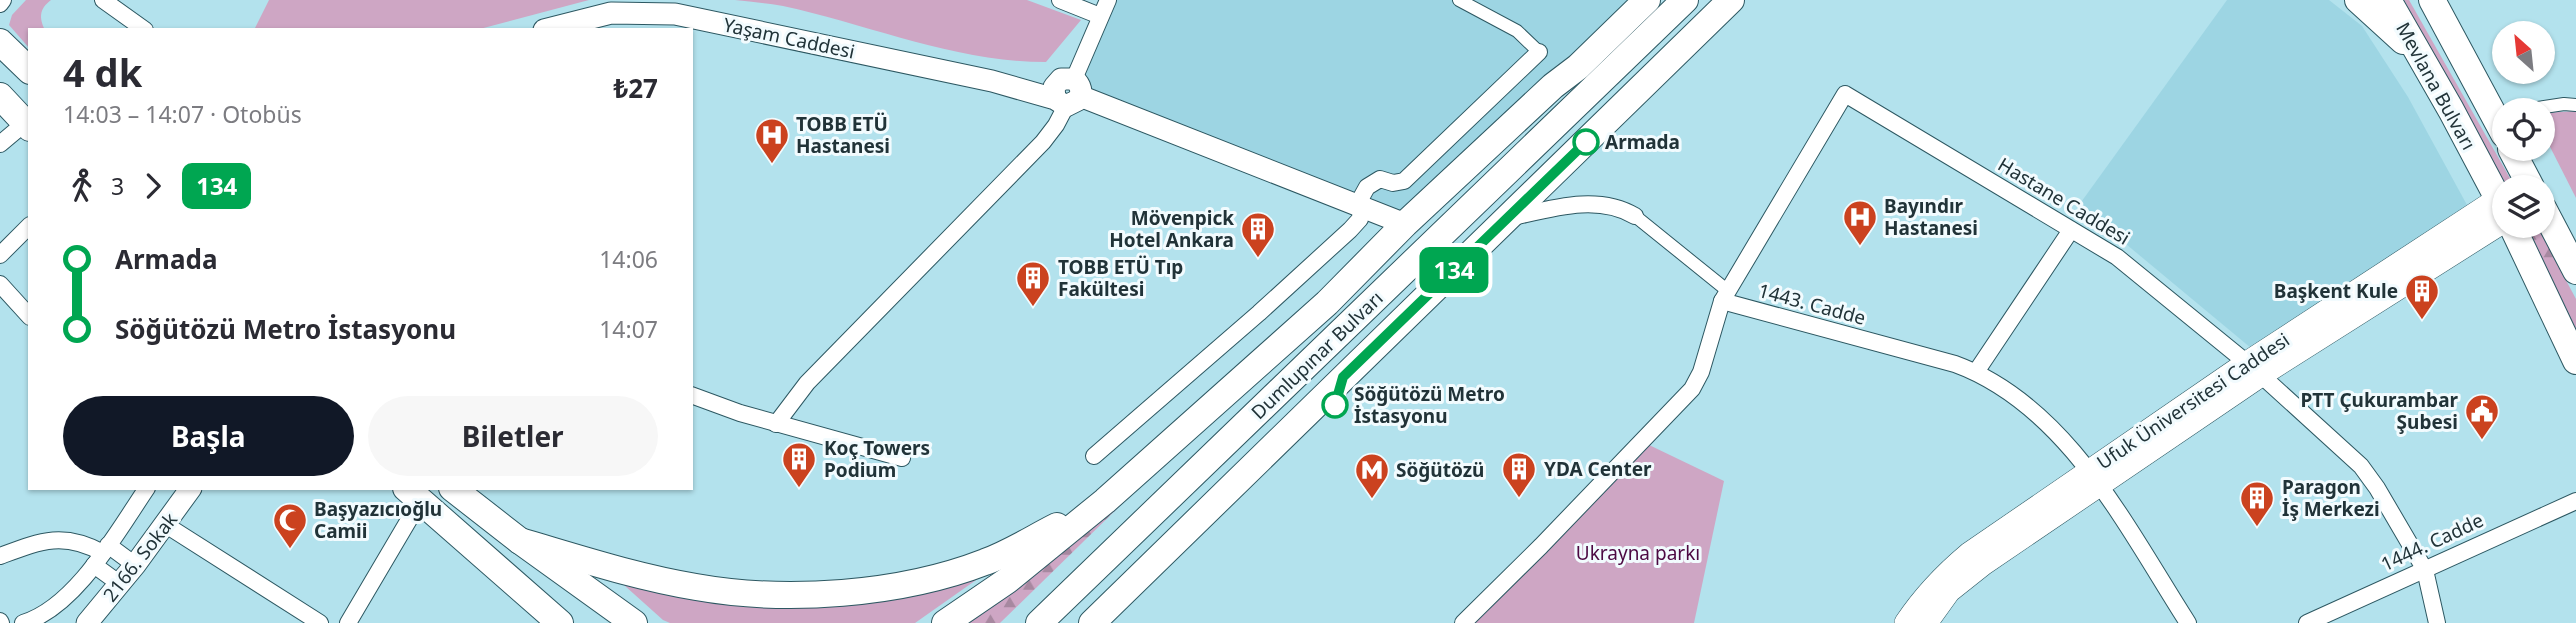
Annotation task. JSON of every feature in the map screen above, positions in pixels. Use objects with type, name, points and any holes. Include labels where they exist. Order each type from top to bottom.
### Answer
[{"type":"main road","points":[[1578,67],[1630,0]]},
{"type":"main road","points":[[945,623],[1008,580],[1105,501],[1327,303],[1405,224],[1553,86],[1578,67],[1647,0]]},
{"type":"main road","name":"Dumlupınar Bulvarı","points":[[1039,623],[1685,0]]},
{"type":"main road","points":[[2358,0],[2418,54]]},
{"type":"main road","name":"Mevlana Bulvarı","points":[[2388,0],[2451,110],[2492,190]]},
{"type":"main road","name":"Mevlana Bulvarı","points":[[2432,0],[2492,105]]},
{"type":"main road","name":"Dumlupınar Bulvarı","points":[[1092,623],[1731,1]]},
{"type":"main road","points":[[0,41],[28,69]]},
{"type":"main road","points":[[0,96],[27,125]]},
{"type":"main road","name":"Ufuk Üniversitesi Caddesi","points":[[1906,623],[1922,598],[1969,554],[2095,477],[2254,369],[2492,216]]},
{"type":"main road","points":[[2555,224],[2568,242],[2576,271]]},
{"type":"main road","points":[[2518,238],[2576,361]]},
{"type":"main road","points":[[1139,526],[1327,303]]},
{"type":"main road","name":"Ufuk Üniversitesi Caddesi","points":[[1926,623],[1949,592],[2095,477]]},
{"type":"main road","points":[[455,490],[634,623]]},
{"type":"main road","points":[[413,495],[560,623]]},
{"type":"main road","points":[[520,541],[613,568],[697,588],[784,596],[845,592],[925,581],[986,562],[1105,501]]},
{"type":"main road","name":"Dumlupınar Bulvarı","points":[[1118,623],[1152,564]]},
{"type":"street","points":[[103,0],[142,28]]},
{"type":"street","points":[[1060,0],[1100,16]]},
{"type":"street","points":[[776,424],[807,383],[1043,142],[1056,125],[1066,93],[1108,0]]},
{"type":"street","points":[[1094,456],[1350,230],[1360,219],[1362,196],[1367,187],[1380,179],[1393,183],[1404,181],[1539,52],[1517,31],[1459,0]]},
{"type":"street","name":"Yaşam Caddesi","points":[[552,28],[611,13],[675,14],[992,82],[1066,93],[1405,224]]},
{"type":"street","name":"Hastane Caddesi","points":[[1725,296],[1844,94],[2127,264],[2254,369],[2361,466],[2377,488],[2425,570],[2437,623]]},
{"type":"street","points":[[2555,105],[2576,105]]},
{"type":"street","points":[[0,144],[27,125]]},
{"type":"street","points":[[1462,623],[1541,546],[1692,389],[1701,372],[1725,296],[1635,216],[1619,206],[1598,204],[1561,207],[1507,219]]},
{"type":"street","points":[[0,255],[28,227]]},
{"type":"street","points":[[1976,372],[2071,230]]},
{"type":"street","points":[[0,284],[28,315]]},
{"type":"street","name":"1443. Cadde","points":[[1725,296],[1955,364],[1976,372],[2014,397],[2045,423],[2095,477],[2188,623]]},
{"type":"street","points":[[693,396],[776,424],[902,457]]},
{"type":"street","points":[[23,623],[38,618],[63,599],[102,554],[146,490]]},
{"type":"street","name":"2166. Sokak","points":[[87,623],[135,565],[190,490]]},
{"type":"street","points":[[348,623],[413,495]]},
{"type":"street","name":"1444. Cadde","points":[[2307,623],[2576,500]]},
{"type":"street","points":[[166,524],[320,623]]},
{"type":"street","points":[[0,556],[47,539],[69,540],[88,544],[102,554],[135,565]]},
{"type":"street","points":[[102,554],[120,584]]},
{"type":"shaded area","points":[[1108,0],[1630,0],[1405,224],[1080,86],[1090,63]]},
{"type":"shaded area","points":[[2227,0],[2329,0],[2362,26],[2408,97],[2467,205],[2251,348],[2079,205]]},
{"type":"green space","points":[[26,0],[51,0],[41,14],[44,28],[28,28],[28,47],[9,25],[12,15]]},
{"type":"green space","points":[[269,0],[589,0],[484,28],[255,28]]},
{"type":"green space","points":[[735,0],[1027,0],[1081,20],[1046,62],[979,56],[783,6]]},
{"type":"green space","points":[[2404,0],[2409,0],[2492,146],[2492,161],[2500,161],[2508,175],[2499,175]]},
{"type":"green space","points":[[2576,111],[2576,198],[2555,157],[2555,112]]},
{"type":"green space","points":[[2532,238],[2543,238],[2576,299],[2576,329]]},
{"type":"green space","points":[[2532,238],[2544,238],[2560,268],[2549,273]]},
{"type":"green space","name":"Ukrayna parkı","points":[[1647,444],[1724,481],[1694,623],[1469,623]]},
{"type":"green space","points":[[1127,499],[1000,623],[956,623]]},
{"type":"green space","points":[[1006,559],[915,623],[670,623],[663,620],[615,577],[724,599]]},
{"type":"bus line","name":"134","points":[[1335,405],[1343,377],[1586,142]]},
{"type":"place","name":"Armada","points":[[1586,142]]},
{"type":"place","name":"TOBB ETÜ Hastanesi","points":[[772,165]]},
{"type":"place","name":"Bayındır Hastanesi","points":[[1860,247]]},
{"type":"place","name":"Mövenpick Hotel Ankara","points":[[1258,259]]},
{"type":"place","name":"TOBB ETÜ Tıp Fakültesi","points":[[1033,308]]},
{"type":"place","name":"Başkent Kule","points":[[2422,321]]},
{"type":"place","name":"Söğütözü Metro İstasyonu","points":[[1335,405]]},
{"type":"place","name":"PTT Çukurambar Şubesi","points":[[2482,441]]},
{"type":"place","name":"Koç Towers Podium","points":[[799,489]]},
{"type":"place","name":"YDA Center","points":[[1519,499]]},
{"type":"place","name":"Söğütözü","points":[[1372,500]]},
{"type":"place","name":"Paragon İş Merkezi","points":[[2257,528]]},
{"type":"place","name":"Başyazıcıoğlu Camii","points":[[290,550]]}]
